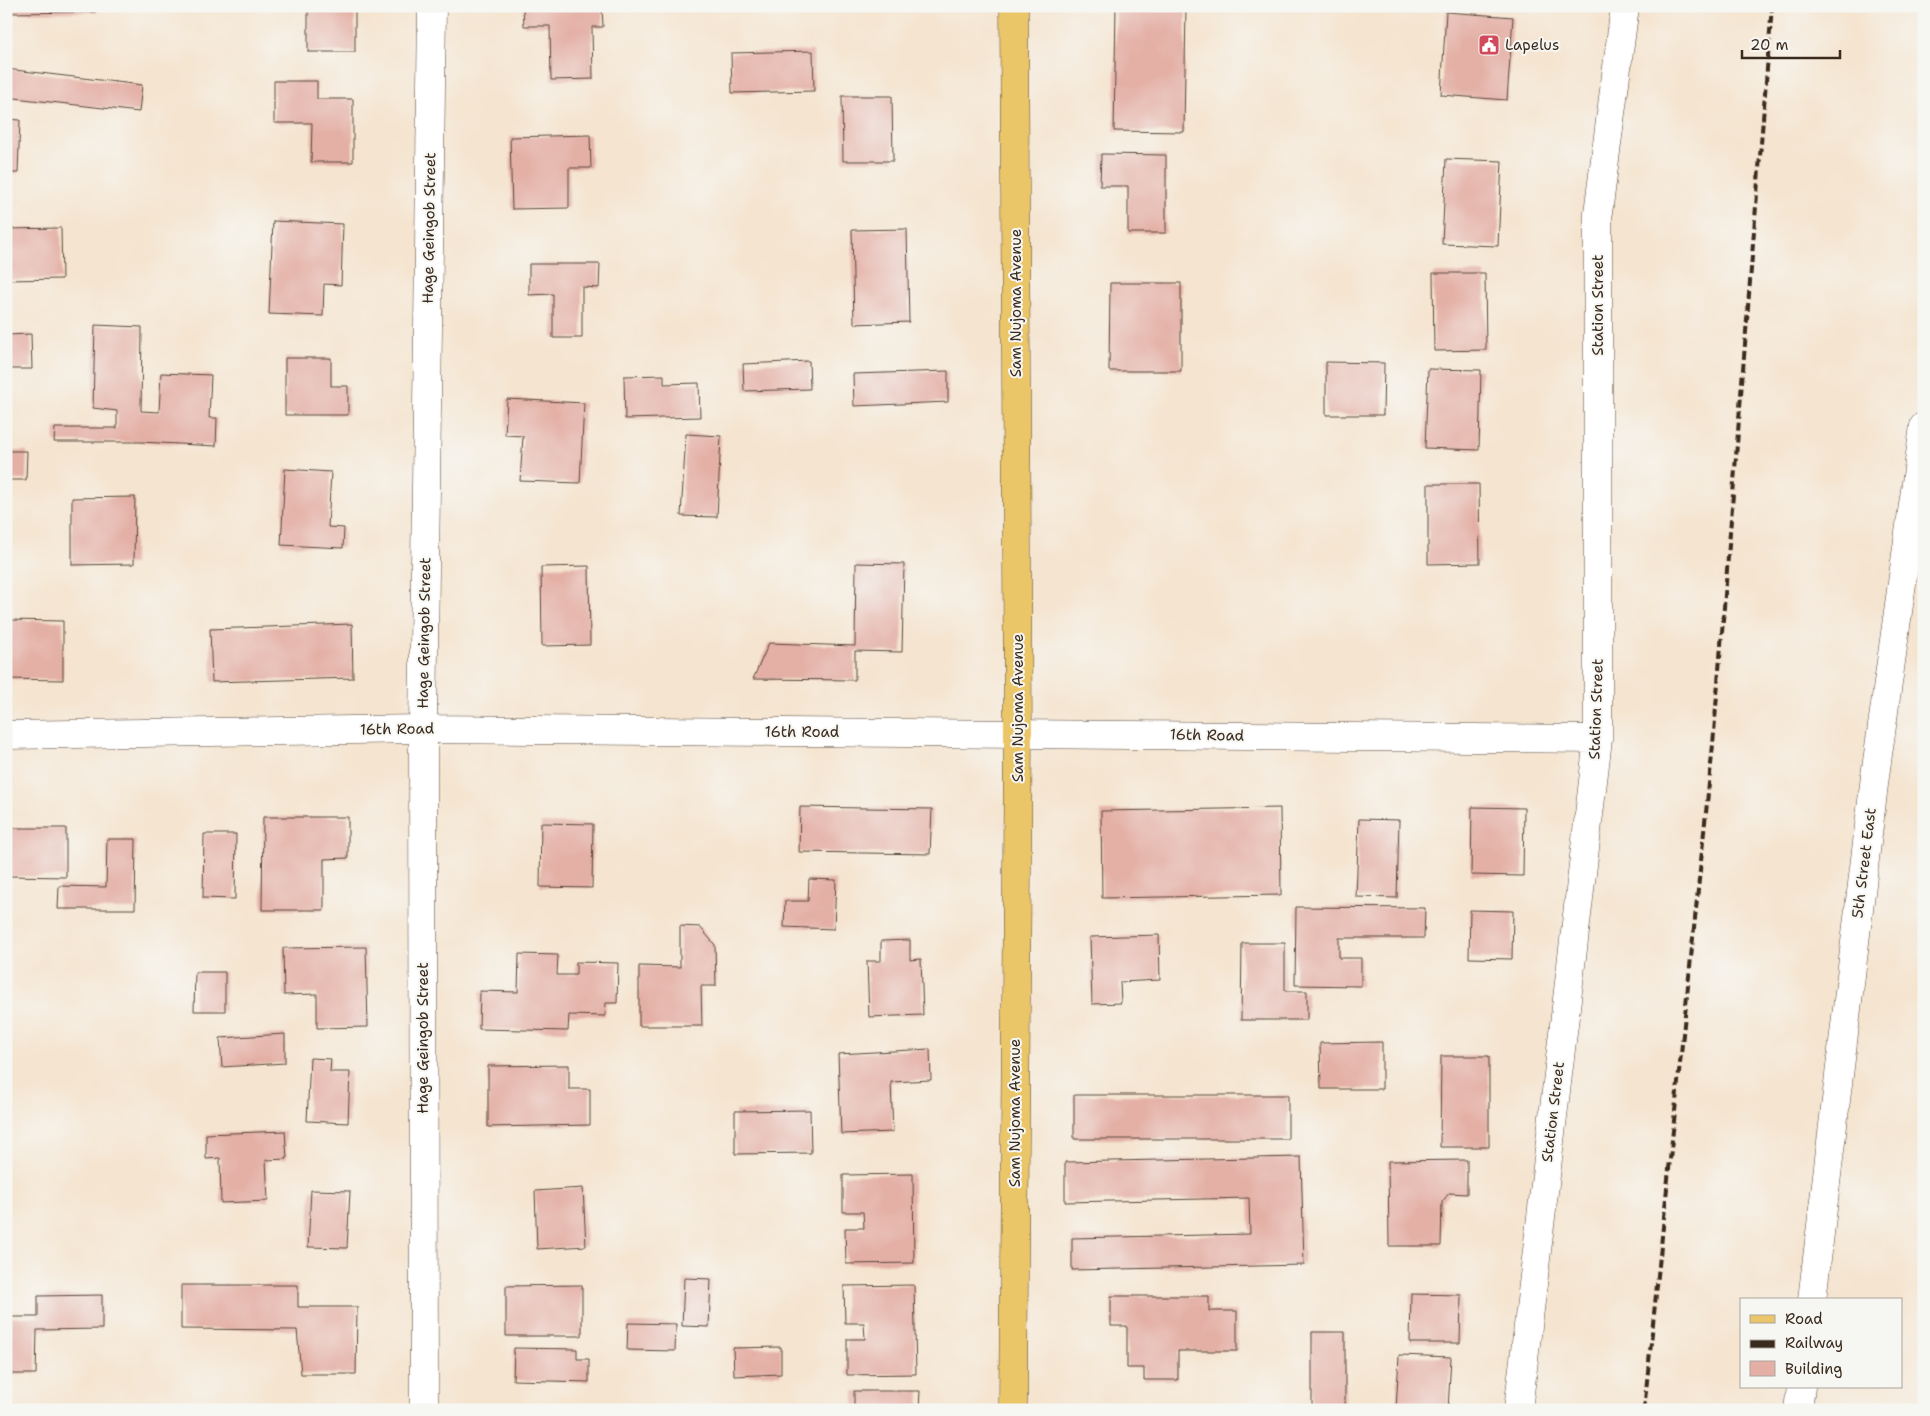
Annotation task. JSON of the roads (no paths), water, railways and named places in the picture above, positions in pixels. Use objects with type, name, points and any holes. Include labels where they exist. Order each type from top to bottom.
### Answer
[{"type":"main road","name":"Sam Nujoma Avenue","points":[[1013,1410],[1018,733],[1014,6]]},
{"type":"street","name":"Hage Geingob Street","points":[[424,1410],[423,729],[432,6]]},
{"type":"street","name":"Station Street","points":[[1518,1410],[1598,739],[1598,213],[1625,6]]},
{"type":"street","name":"5th Street East","points":[[1812,1298],[1875,776],[1924,426]]},
{"type":"street","name":"16th Road","points":[[6,735],[423,729],[1598,739]]},
{"type":"street","points":[[1798,1410],[1801,1388]]},
{"type":"railway","points":[[1644,1410],[1713,745],[1772,6]]},
{"type":"place","name":"Lapelus","points":[[1489,45]]}]
